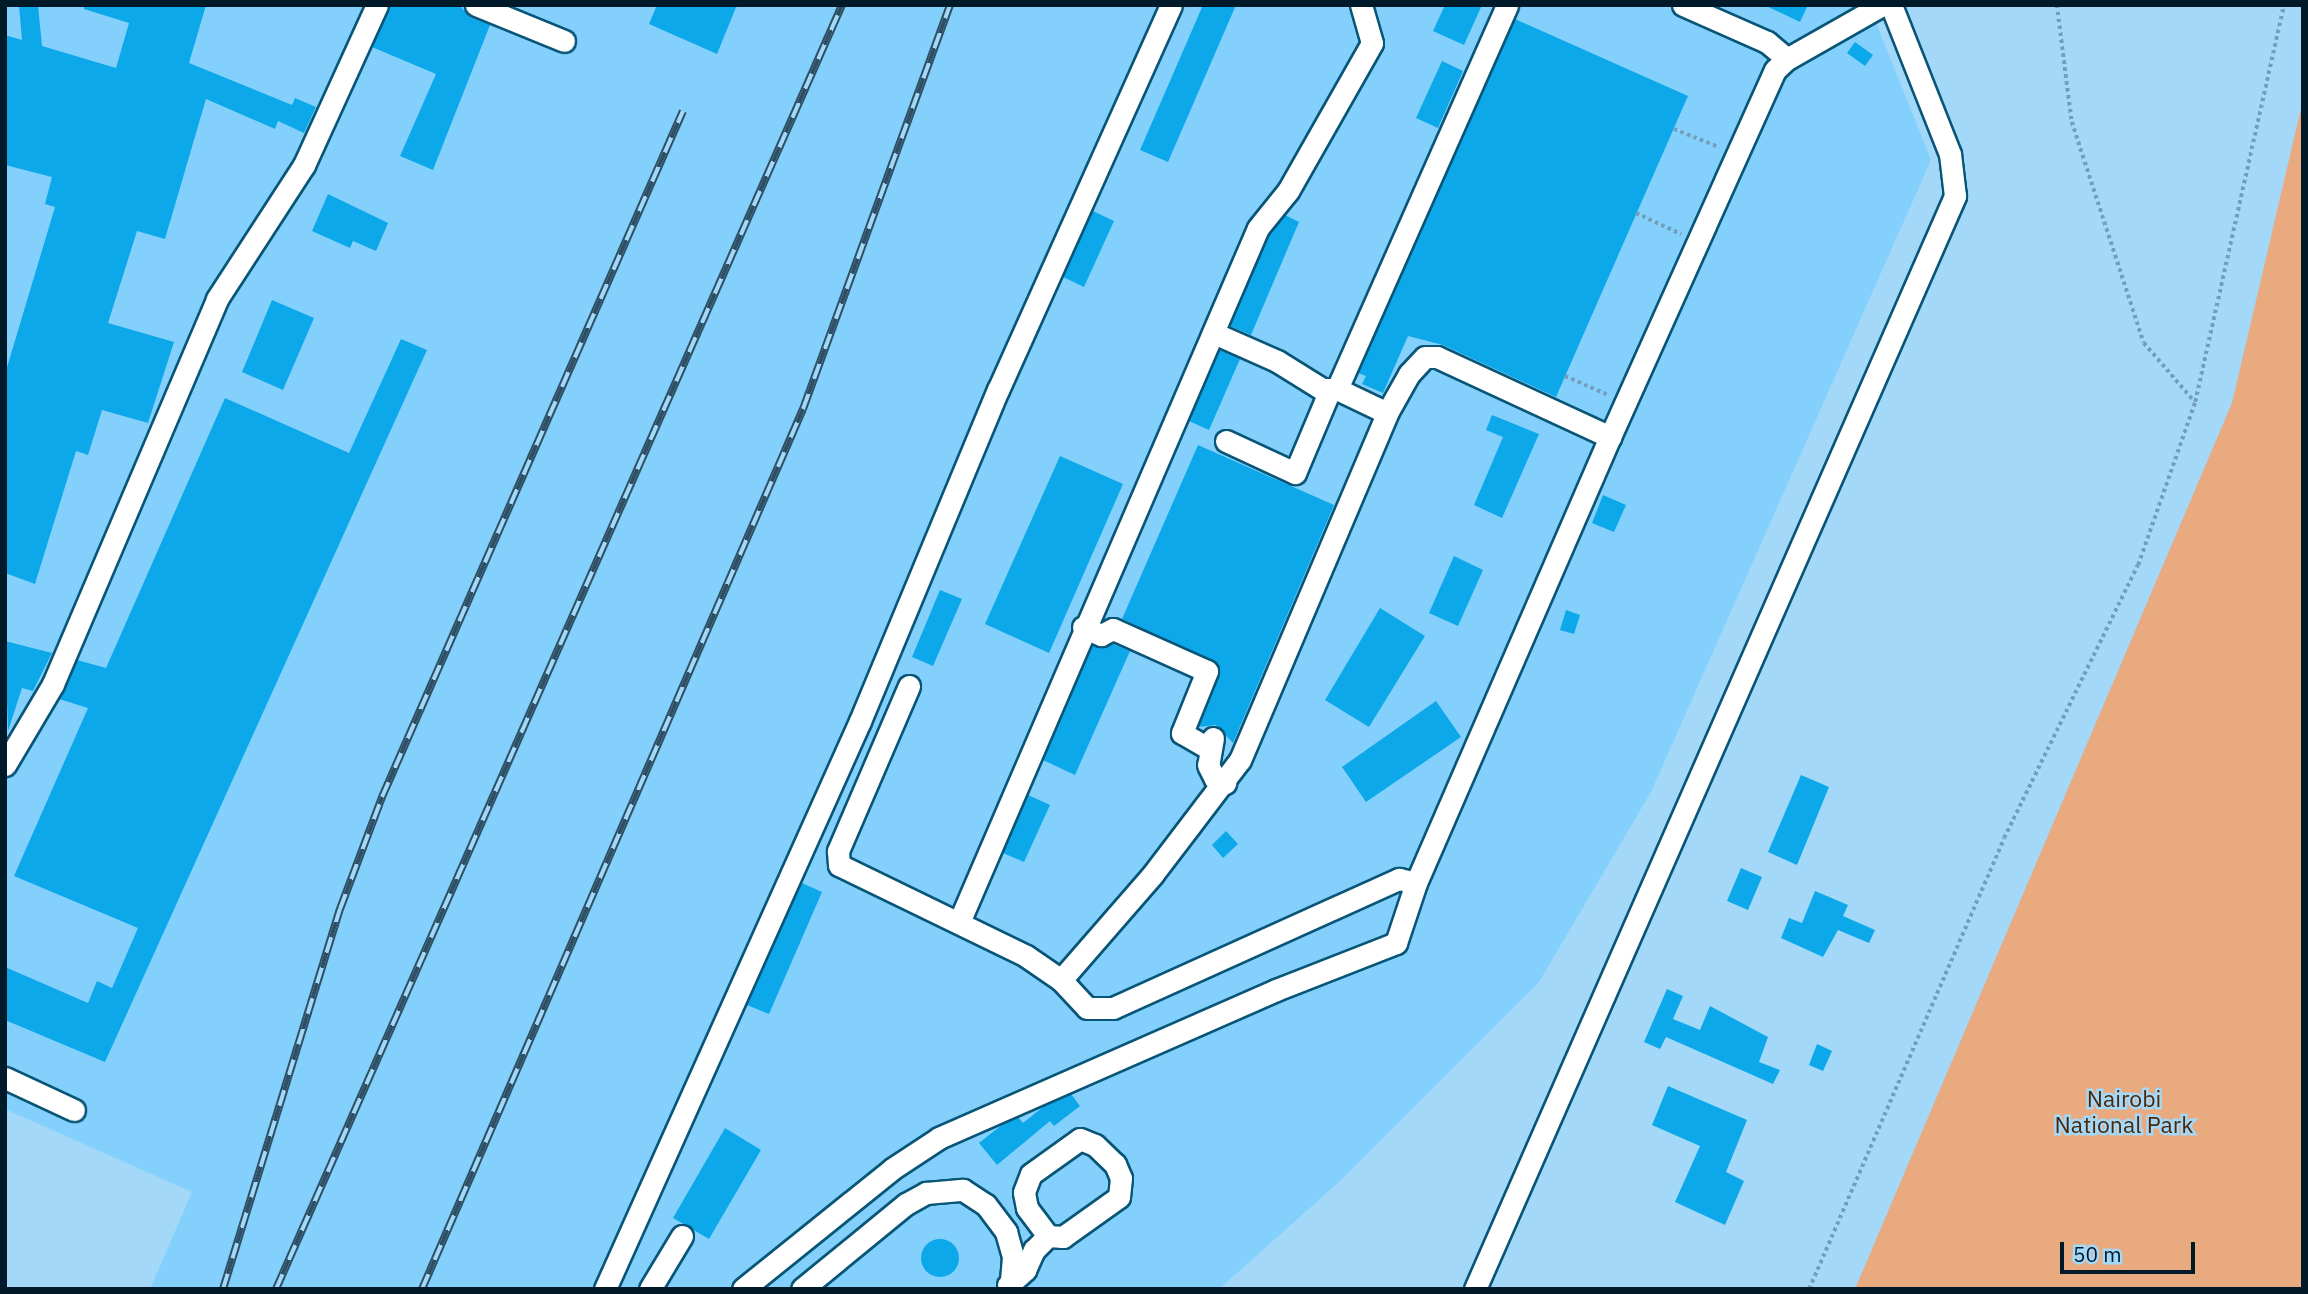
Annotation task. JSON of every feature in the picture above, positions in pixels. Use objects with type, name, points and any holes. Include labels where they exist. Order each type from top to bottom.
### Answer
[{"type":"lane","points":[[5,765],[53,684],[217,299],[304,165],[377,5]]},
{"type":"lane","points":[[476,5],[564,40]]},
{"type":"lane","points":[[605,1289],[860,721],[998,390],[1171,5]]},
{"type":"lane","points":[[960,920],[1083,627],[1216,334],[1258,229],[1288,191],[1372,43],[1361,5]]},
{"type":"lane","points":[[1226,441],[1295,473],[1507,5]]},
{"type":"lane","points":[[1683,5],[1727,14],[1787,59]]},
{"type":"lane","points":[[743,1289],[892,1169],[939,1138],[1276,990],[1396,943],[1416,883],[1610,437],[1775,71],[1787,59],[1882,5]]},
{"type":"lane","points":[[1475,1289],[1955,196],[1950,154],[1891,5]]},
{"type":"lane","points":[[1216,334],[1278,361],[1291,373],[1387,413]]},
{"type":"lane","points":[[1062,980],[1092,950],[1225,783],[1240,760],[1387,413],[1409,374],[1425,357],[1437,357],[1610,437]]},
{"type":"lane","points":[[1083,627],[1101,635],[1113,629],[1207,671],[1182,733],[1211,742],[1208,765],[1215,779],[1225,783]]},
{"type":"lane","points":[[909,686],[838,851],[839,864],[960,920],[1062,980],[1087,1008],[1113,1008],[1399,879],[1416,883]]},
{"type":"lane","points":[[5,1078],[74,1110]]},
{"type":"lane","points":[[1007,1286],[1026,1270],[1034,1250],[1048,1236],[1063,1237],[1119,1197],[1121,1178],[1115,1164],[1095,1145],[1080,1139],[1031,1174],[1024,1192],[1027,1208],[1048,1236]]},
{"type":"lane","points":[[802,1289],[906,1204],[926,1193],[963,1190],[986,1205],[1006,1232],[1013,1257],[1007,1286]]},
{"type":"lane","points":[[650,1289],[682,1237]]},
{"type":"path","points":[[2057,5],[2072,122],[2144,343],[2195,402]]},
{"type":"path","points":[[1809,1289],[2004,838],[2138,565],[2195,402],[2284,5]]},
{"type":"path","points":[[1674,129],[1738,155]]},
{"type":"path","points":[[1636,214],[1699,242]]},
{"type":"path","points":[[1565,376],[1625,404]]},
{"type":"shaded area","points":[[5,5],[1869,5],[1931,160],[1651,792],[1539,982],[1339,1182],[1219,1289],[150,1289],[192,1192],[5,1109]]},
{"type":"green space","name":"Nairobi National Park","points":[[2303,100],[2303,1289],[1855,1289],[2232,403]]},
{"type":"building","points":[[19,5],[38,5],[42,46],[116,68],[129,23],[84,9],[84,5],[206,5],[189,63],[292,105],[295,98],[316,107],[304,133],[278,121],[275,129],[206,99],[165,239],[137,231],[108,323],[174,342],[148,423],[102,410],[88,455],[76,451],[35,584],[5,573],[5,374],[55,207],[45,204],[52,177],[5,165],[5,35],[22,40]]},
{"type":"building","points":[[390,5],[459,5],[470,17],[490,25],[433,170],[400,156],[436,74],[372,47]]},
{"type":"building","points":[[657,5],[737,5],[717,54],[649,24]]},
{"type":"building","points":[[1203,5],[1236,5],[1168,162],[1140,150]]},
{"type":"building","points":[[1445,5],[1482,5],[1464,45],[1433,31]]},
{"type":"building","points":[[1764,5],[1808,5],[1800,22]]},
{"type":"building","points":[[1515,19],[1688,96],[1556,397],[1443,345],[1408,336],[1383,393],[1362,384],[1366,376],[1358,373]]},
{"type":"building","points":[[1855,42],[1873,55],[1865,66],[1847,53]]},
{"type":"building","points":[[1442,61],[1463,71],[1438,128],[1416,118]]},
{"type":"building","points":[[328,194],[388,223],[376,251],[353,241],[350,248],[312,231]]},
{"type":"building","points":[[1093,211],[1114,221],[1084,287],[1063,277]]},
{"type":"building","points":[[1285,215],[1299,222],[1251,335],[1230,326],[1269,235]]},
{"type":"building","points":[[272,300],[314,318],[283,390],[242,372]]},
{"type":"building","points":[[401,339],[427,350],[105,1062],[5,1020],[5,967],[88,1003],[97,981],[112,988],[138,928],[14,876],[88,708],[59,699],[77,660],[106,668],[225,398],[349,453]]},
{"type":"building","points":[[1220,350],[1240,359],[1209,430],[1189,421]]},
{"type":"building","points":[[1492,415],[1539,434],[1502,518],[1474,505],[1503,437],[1486,430]]},
{"type":"building","points":[[1198,445],[1334,505],[1233,743],[1216,725],[1198,727],[1219,676],[1217,663],[1122,619]]},
{"type":"building","points":[[1060,456],[1123,484],[1049,653],[985,624]]},
{"type":"building","points":[[1603,495],[1626,505],[1614,532],[1592,523]]},
{"type":"building","points":[[1454,556],[1483,570],[1458,626],[1429,613]]},
{"type":"building","points":[[940,590],[962,599],[933,666],[912,657]]},
{"type":"building","points":[[1380,608],[1425,636],[1369,727],[1325,700]]},
{"type":"building","points":[[1566,610],[1580,615],[1574,634],[1560,630]]},
{"type":"building","points":[[5,641],[52,653],[33,691],[22,688],[8,731]]},
{"type":"building","points":[[1113,644],[1130,651],[1075,775],[1043,760],[1092,646]]},
{"type":"building","points":[[1436,701],[1461,737],[1366,802],[1342,767]]},
{"type":"building","points":[[1801,775],[1829,787],[1797,865],[1768,852]]},
{"type":"building","points":[[1028,795],[1050,805],[1024,862],[1003,853]]},
{"type":"building","points":[[1226,831],[1238,844],[1223,858],[1212,845]]},
{"type":"building","points":[[1741,868],[1762,877],[1748,910],[1727,901]]},
{"type":"building","points":[[802,883],[822,892],[769,1014],[747,1005]]},
{"type":"building","points":[[1815,891],[1848,905],[1843,916],[1875,930],[1869,943],[1838,930],[1823,957],[1781,938],[1789,918],[1802,923]]},
{"type":"building","points":[[1667,989],[1683,996],[1673,1019],[1700,1030],[1710,1006],[1768,1037],[1759,1062],[1780,1070],[1773,1084],[1666,1037],[1660,1049],[1644,1042]]},
{"type":"building","points":[[1817,1044],[1832,1051],[1823,1071],[1809,1065]]},
{"type":"building","points":[[1668,1086],[1747,1120],[1726,1172],[1744,1181],[1725,1225],[1675,1202],[1700,1146],[1652,1125]]},
{"type":"building","points":[[1071,1094],[1080,1106],[1054,1126],[1050,1121],[997,1165],[979,1143],[1003,1124],[1018,1117],[1023,1123],[1043,1107]]},
{"type":"building","points":[[725,1128],[761,1150],[709,1239],[673,1218]]},
{"type":"building","points":[[940,1239],[953,1245],[959,1258],[953,1271],[940,1277],[927,1271],[921,1258],[927,1245]]},
{"type":"railway","points":[[276,1289],[842,5]]},
{"type":"railway","points":[[422,1289],[803,409],[950,5]]},
{"type":"railway","points":[[223,1289],[340,909],[382,797],[683,111]]}]
